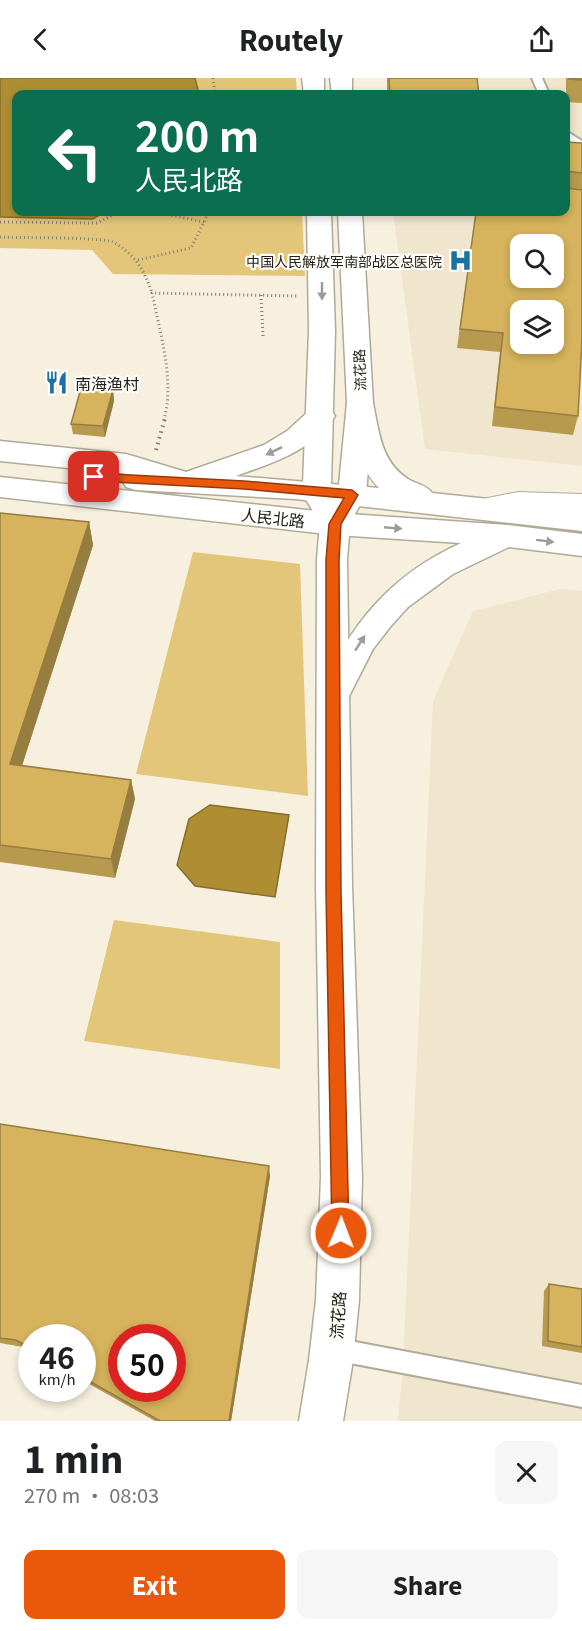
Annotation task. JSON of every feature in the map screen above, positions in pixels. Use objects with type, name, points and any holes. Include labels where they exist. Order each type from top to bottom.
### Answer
[{"type":"main road","points":[[319,216],[322,297],[318,491],[319,498],[335,524]]},
{"type":"main road","name":"流花路","points":[[321,1421],[334,1349],[341,1210],[334,892],[332,560],[335,524],[352,495],[360,403],[350,216]]},
{"type":"main road","points":[[360,403],[369,449],[376,468],[388,482],[418,496],[483,508]]},
{"type":"main road","points":[[0,507],[121,514],[185,494],[274,452],[297,438],[321,416]]},
{"type":"main road","points":[[0,451],[126,464],[155,471],[185,494]]},
{"type":"main road","name":"人民北路","points":[[0,469],[185,494],[239,513],[335,524],[508,536],[582,545]]},
{"type":"main road","points":[[239,513],[244,485]]},
{"type":"main road","name":"人民北路","points":[[0,487],[185,494],[244,485],[582,520]]},
{"type":"main road","points":[[333,695],[345,667],[361,640],[377,618],[398,598],[460,554],[508,536]]},
{"type":"street","points":[[483,508],[518,502],[582,504]]},
{"type":"lane","points":[[334,1349],[582,1395]]},
{"type":"path","points":[[0,222],[97,223],[111,216]]},
{"type":"path","points":[[175,216],[204,222]]},
{"type":"path","points":[[137,260],[191,248],[207,216]]},
{"type":"path","points":[[0,237],[111,241],[137,260],[145,273],[152,293],[163,348],[169,403],[154,455]]},
{"type":"path","points":[[152,293],[322,297]]},
{"type":"path","points":[[261,294],[262,336]]},
{"type":"shaded area","points":[[0,78],[296,78],[297,90],[12,90],[12,216],[302,216],[305,276],[113,274],[92,250],[0,248]]},
{"type":"shaded area","points":[[0,78],[195,78],[198,90],[12,90],[12,216],[98,216],[93,219],[0,217]]},
{"type":"shaded area","name":"中国人民解放军南部战区总医院","points":[[470,78],[582,78],[582,466],[425,449],[394,216],[570,216],[570,90],[473,90]]},
{"type":"shaded area","points":[[193,552],[300,564],[308,796],[136,774]]},
{"type":"shaded area","points":[[560,589],[582,591],[582,1421],[398,1421],[403,1366],[433,701],[473,611]]},
{"type":"shaded area","points":[[210,805],[289,815],[275,897],[195,886],[177,865],[189,819]]},
{"type":"shaded area","points":[[114,920],[280,942],[280,1069],[84,1041]]},
{"type":"building","points":[[389,78],[477,78],[478,90],[390,90]]},
{"type":"building","points":[[570,142],[582,143],[582,173],[570,172]]},
{"type":"building","points":[[570,188],[582,190],[582,340],[578,416],[495,407],[503,333],[460,329],[475,216],[570,216]]},
{"type":"building","points":[[81,388],[113,390],[103,426],[71,424]]},
{"type":"building","points":[[0,513],[89,522],[10,764],[131,780],[111,859],[0,845]]},
{"type":"building","points":[[0,1124],[269,1166],[229,1421],[160,1421],[126,1402],[186,1402],[186,1324],[108,1324],[108,1392],[96,1385],[96,1324],[18,1324],[18,1341],[0,1338]]},
{"type":"building","points":[[549,1284],[582,1289],[582,1347],[548,1341]]},
{"type":"place","name":"中国人民解放军南部战区总医院","points":[[460,261]]},
{"type":"place","name":"南海渔村","points":[[57,383]]},
{"type":"route","points":[[94,477],[244,485],[352,495],[335,524],[332,560],[334,892],[341,1233]]}]
